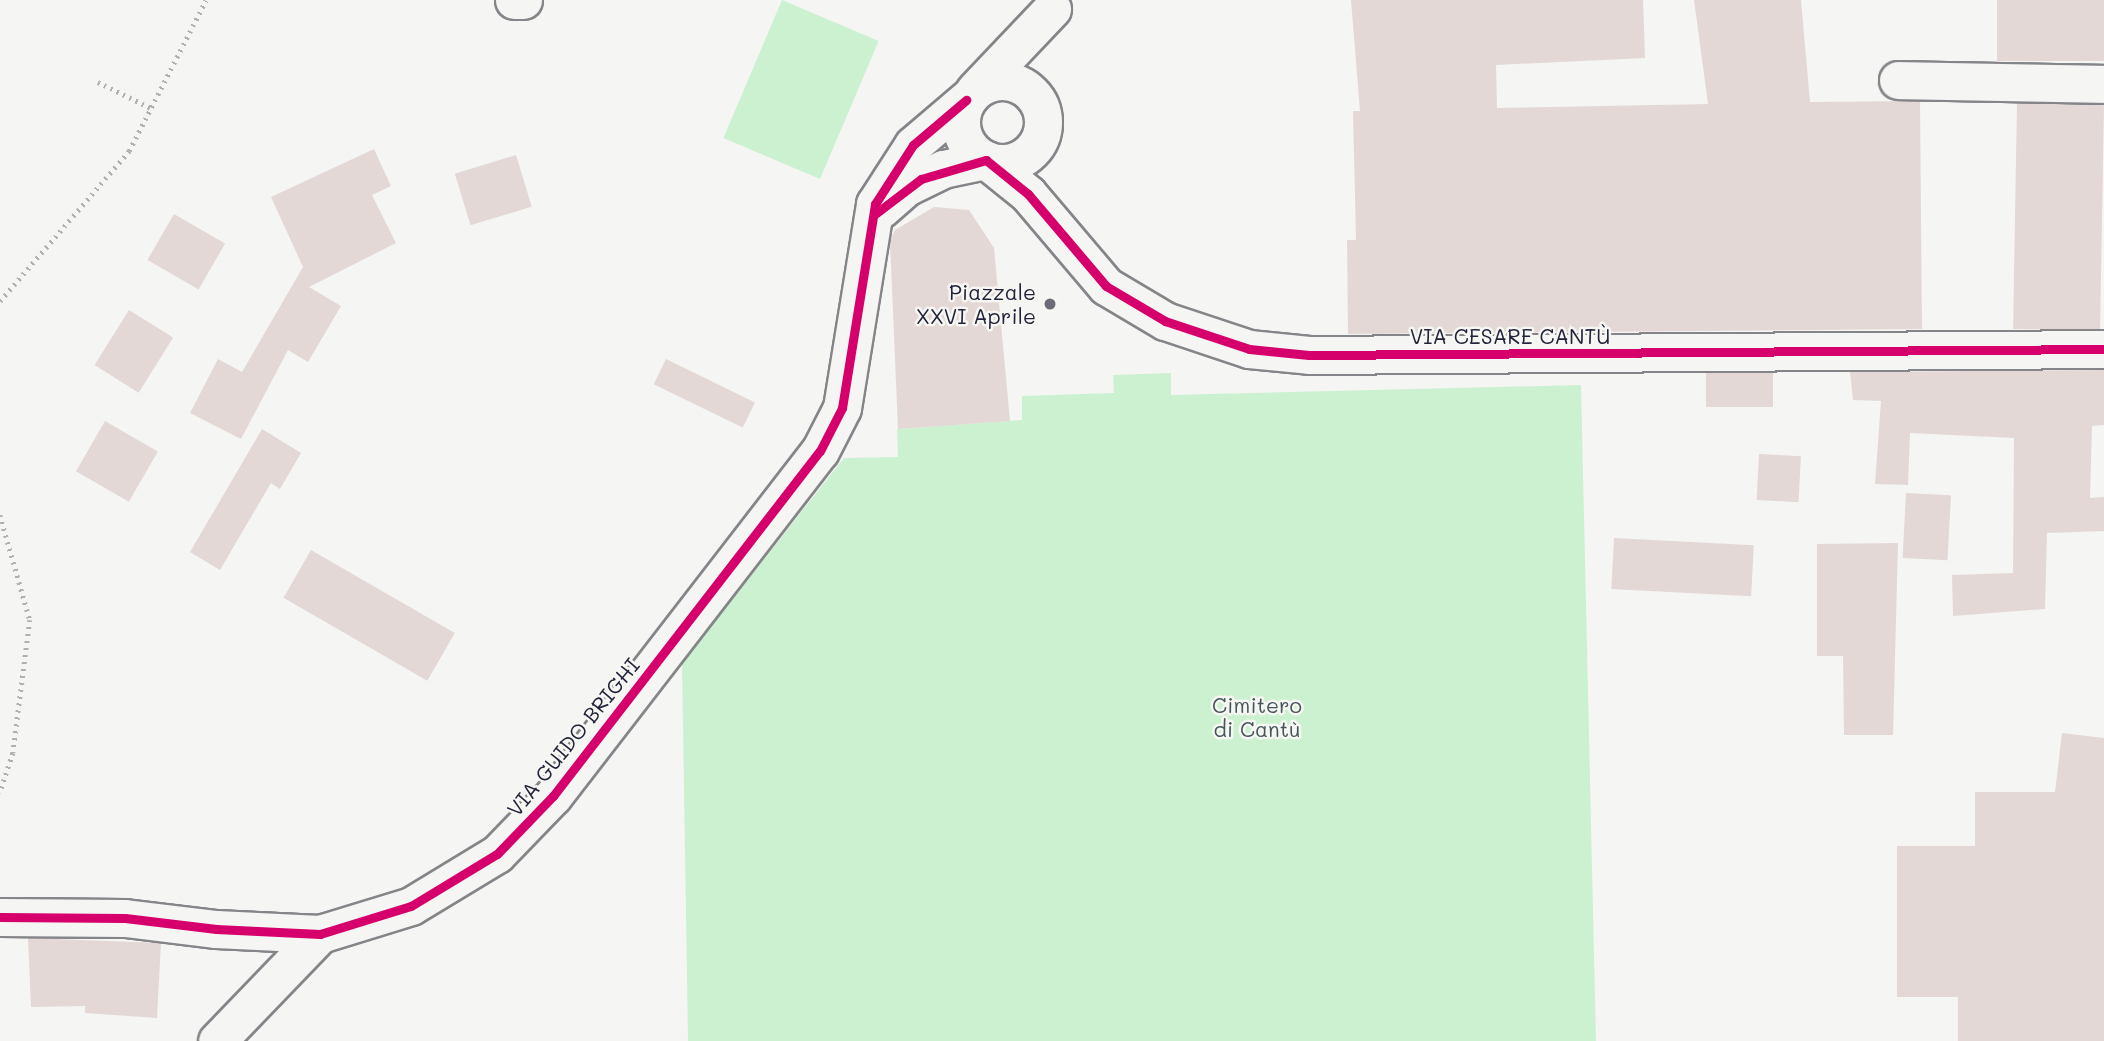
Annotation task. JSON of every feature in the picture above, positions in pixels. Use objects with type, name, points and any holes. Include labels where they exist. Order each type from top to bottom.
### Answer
[{"type":"street","points":[[514,0],[522,0]]},
{"type":"street","name":"VIA GUIDO BRIGHI","points":[[0,918],[125,918],[216,929],[320,934],[411,906],[497,854],[553,796],[820,451],[842,408],[868,222],[887,181],[913,145],[971,95],[1054,4]]},
{"type":"street","name":"VIA CESARE CANTÙ","points":[[1054,4],[1037,58],[1040,117],[1044,184],[1068,244]]},
{"type":"street","points":[[868,222],[921,179],[986,160],[1008,163],[1023,158],[1040,117],[1020,85],[1003,80],[971,95],[962,132],[986,160]]},
{"type":"street","points":[[1898,80],[2104,84]]},
{"type":"street","name":"VIA CESARE CANTÙ","points":[[986,160],[1028,194],[1105,286],[1137,307],[1213,340],[1261,350],[1309,355],[2104,349]]},
{"type":"street","points":[[217,1041],[320,934]]},
{"type":"path","points":[[0,301],[129,151],[206,0]]},
{"type":"path","points":[[98,82],[151,108]]},
{"type":"path","points":[[0,515],[30,620],[13,753],[0,793]]},
{"type":"green space","points":[[782,0],[879,41],[820,179],[723,138]]},
{"type":"green space","name":"Cimitero di Cantù","points":[[1171,373],[1171,395],[1581,385],[1596,1041],[688,1041],[682,663],[844,458],[898,457],[897,429],[1022,420],[1022,396],[1114,393],[1113,375]]},
{"type":"building","points":[[1351,0],[1643,0],[1645,58],[1496,65],[1497,108],[1708,104],[1694,0],[1801,0],[1810,102],[1920,101],[1922,329],[1348,334],[1347,240],[1356,240],[1353,111],[1360,111]]},
{"type":"building","points":[[1997,0],[2104,0],[2104,61],[1997,61]]},
{"type":"building","points":[[2017,103],[2104,105],[2100,330],[2013,329]]},
{"type":"building","points":[[374,149],[391,186],[372,195],[396,243],[309,287],[341,306],[308,362],[288,350],[241,439],[190,413],[218,359],[242,372],[303,267],[271,197]]},
{"type":"building","points":[[516,155],[532,207],[471,225],[455,174]]},
{"type":"building","points":[[934,207],[969,210],[994,248],[1010,421],[898,429],[890,241],[895,230]]},
{"type":"building","points":[[174,214],[225,244],[199,289],[148,260]]},
{"type":"building","points":[[129,310],[173,338],[139,393],[95,365]]},
{"type":"building","points":[[666,359],[755,402],[743,428],[654,384]]},
{"type":"building","points":[[2104,370],[2104,425],[2092,426],[2090,498],[2104,497],[2104,531],[2047,533],[2045,609],[1953,616],[1952,575],[2013,573],[2014,438],[1910,433],[1908,485],[1875,484],[1881,401],[1853,400],[1850,372]]},
{"type":"building","points":[[1706,373],[1773,373],[1773,407],[1706,407]]},
{"type":"building","points":[[105,421],[158,452],[129,502],[76,471]]},
{"type":"building","points":[[262,429],[301,453],[280,489],[271,483],[220,570],[190,552]]},
{"type":"building","points":[[1759,454],[1801,456],[1799,502],[1757,500]]},
{"type":"building","points":[[1906,493],[1951,495],[1948,560],[1903,558]]},
{"type":"building","points":[[1614,538],[1754,545],[1751,596],[1611,589]]},
{"type":"building","points":[[1898,543],[1893,735],[1844,735],[1843,656],[1817,656],[1817,544]]},
{"type":"building","points":[[311,550],[455,633],[427,681],[284,598]]},
{"type":"building","points":[[2062,733],[2104,738],[2104,1041],[1958,1041],[1958,997],[1897,997],[1897,846],[1975,846],[1975,792],[2055,792]]},
{"type":"building","points":[[28,938],[161,943],[157,1018],[85,1013],[85,1006],[31,1007]]},
{"type":"cycle path","points":[[0,917],[125,918],[216,929],[320,934],[411,906],[497,854],[553,796],[820,451],[842,408],[875,204],[913,145],[966,100]]},
{"type":"cycle path","points":[[875,214],[921,179],[986,160],[1028,194],[1106,286],[1165,321],[1249,349],[1309,355],[2104,349]]},
{"type":"place","name":"Piazzale XXVI Aprile","points":[[1050,304]]}]
